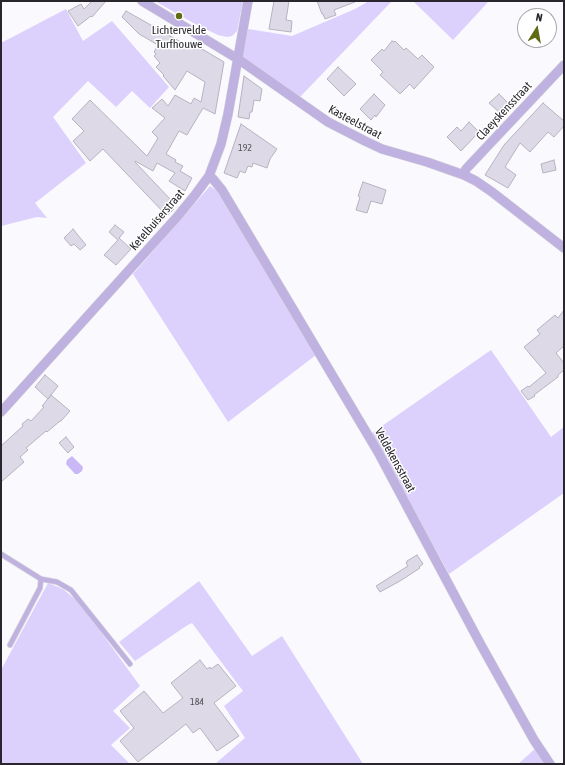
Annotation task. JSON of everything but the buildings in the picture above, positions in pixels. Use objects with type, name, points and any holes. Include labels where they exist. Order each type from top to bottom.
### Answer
[{"type":"street","name":"Kasteelstraat","points":[[142,1],[238,59],[328,122],[348,133],[382,149],[427,162],[464,175],[476,181],[564,248]]},
{"type":"street","name":"Ketelbuiserstraat","points":[[1,412],[177,217],[209,176],[221,144],[228,114],[248,1]]},
{"type":"street","name":"Claeyskensstraat","points":[[464,175],[466,169],[564,64]]},
{"type":"street","name":"Veldekensstraat","points":[[209,176],[222,190],[378,452],[534,740],[550,764]]},
{"type":"lane","points":[[1,554],[41,579],[58,582],[71,590],[130,664]]},
{"type":"lane","points":[[10,645],[40,588],[41,579]]},
{"type":"shaded area","points":[[155,1],[243,1],[237,31],[232,36],[227,37],[218,35],[195,24]]},
{"type":"shaded area","points":[[369,1],[392,1],[300,97],[242,57],[248,29],[292,36],[355,9]]},
{"type":"shaded area","points":[[413,1],[489,1],[453,40]]},
{"type":"shaded area","points":[[66,9],[83,41],[112,21],[169,87],[150,108],[132,91],[116,107],[88,81],[53,117],[86,163],[35,203],[47,218],[37,217],[1,226],[1,43]]},
{"type":"shaded area","points":[[210,186],[217,191],[316,355],[228,422],[133,274]]},
{"type":"shaded area","points":[[491,350],[551,437],[564,427],[564,493],[449,574],[372,433]]},
{"type":"shaded area","points":[[72,456],[83,467],[82,471],[78,474],[75,474],[66,464],[67,460]]},
{"type":"shaded area","points":[[199,581],[252,656],[282,636],[363,764],[215,764],[245,738],[224,706],[243,691],[192,623],[135,661],[119,642]]},
{"type":"shaded area","points":[[48,583],[63,589],[76,600],[140,686],[113,711],[130,728],[111,745],[130,764],[1,764],[1,670]]},
{"type":"shaded area","points":[[536,748],[546,764],[518,764]]},
{"type":"place","name":"Lichtervelde Turfhouwe","points":[[179,16]]}]
